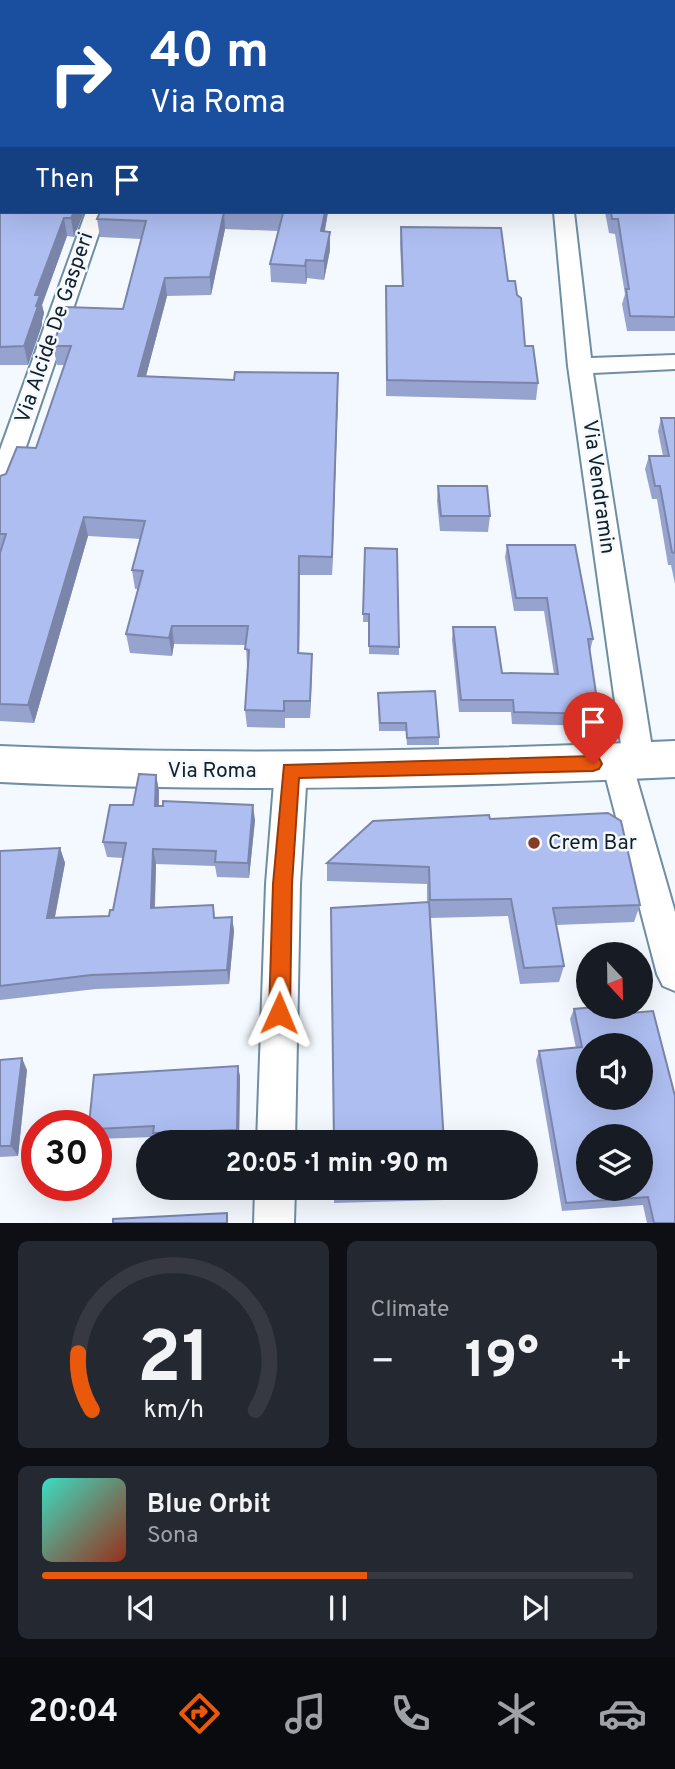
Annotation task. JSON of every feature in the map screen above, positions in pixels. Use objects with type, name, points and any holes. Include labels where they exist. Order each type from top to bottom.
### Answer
[{"type":"main road","name":"Via Roma","points":[[0,764],[127,771],[291,770],[644,761]]},
{"type":"street","name":"Via Alcide De Gasperi","points":[[0,485],[95,214]]},
{"type":"street","name":"Via Vendramin","points":[[564,214],[580,366],[644,761],[675,974]]},
{"type":"street","points":[[580,366],[675,362]]},
{"type":"street","points":[[276,1130],[283,884],[291,770]]},
{"type":"street","points":[[274,1223],[275,1200]]},
{"type":"building","points":[[0,214],[73,214],[71,218],[64,218],[35,295],[40,295],[38,306],[24,346],[0,347]]},
{"type":"building","points":[[99,214],[224,214],[210,277],[165,278],[138,376],[234,380],[235,372],[338,373],[332,557],[299,556],[298,653],[312,654],[310,701],[284,701],[284,711],[245,710],[249,650],[245,649],[248,626],[172,626],[169,638],[126,634],[143,571],[132,570],[145,521],[84,517],[28,705],[0,704],[0,553],[6,534],[0,534],[0,476],[6,474],[17,447],[36,448],[71,346],[53,346],[66,307],[123,309],[146,221],[97,219]]},
{"type":"building","points":[[283,214],[325,214],[321,231],[330,232],[324,261],[306,260],[305,266],[270,264]]},
{"type":"building","points":[[611,214],[675,214],[675,317],[630,316],[626,289],[629,289],[618,219],[612,219]]},
{"type":"building","points":[[401,227],[501,228],[508,281],[515,281],[517,295],[521,298],[525,346],[533,346],[538,383],[387,380],[386,286],[403,286]]},
{"type":"building","points":[[661,418],[675,418],[675,553],[672,552],[660,486],[655,486],[649,456],[669,456]]},
{"type":"building","points":[[438,486],[487,486],[490,516],[441,516]]},
{"type":"building","points":[[507,545],[575,545],[593,639],[588,639],[599,714],[514,712],[513,700],[461,700],[453,627],[495,627],[502,673],[558,674],[547,598],[516,598]]},
{"type":"building","points":[[365,548],[397,549],[399,647],[369,646],[369,614],[363,614]]},
{"type":"building","points":[[435,691],[439,737],[407,738],[406,723],[380,723],[378,693]]},
{"type":"building","points":[[139,774],[156,775],[155,806],[163,806],[163,801],[253,805],[248,863],[215,862],[216,851],[153,849],[151,908],[213,905],[214,918],[232,917],[227,970],[91,975],[0,986],[0,851],[60,848],[47,918],[109,916],[110,910],[113,910],[126,843],[103,842],[110,805],[133,805]]},
{"type":"building","points":[[608,813],[621,821],[640,905],[553,908],[564,966],[524,968],[511,899],[430,900],[429,867],[327,863],[373,821]]},
{"type":"building","points":[[429,902],[443,1130],[334,1130],[331,908]]},
{"type":"building","points":[[653,1011],[675,1096],[675,1223],[654,1223],[649,1201],[653,1201],[653,1124],[576,1124],[576,1201],[593,1201],[566,1203],[539,1051],[576,1048],[576,1110],[653,1110],[653,1033],[579,1033],[576,1019],[653,1019]]},
{"type":"building","points":[[22,1058],[11,1146],[0,1146],[0,1060]]},
{"type":"building","points":[[238,1066],[237,1130],[153,1130],[154,1126],[112,1128],[112,1110],[90,1110],[94,1075]]},
{"type":"building","points":[[227,1213],[227,1223],[113,1223],[113,1219]]},
{"type":"place","name":"Crem Bar","points":[[534,843]]},
{"type":"route","points":[[279,1013],[283,884],[291,770],[593,764]]}]
